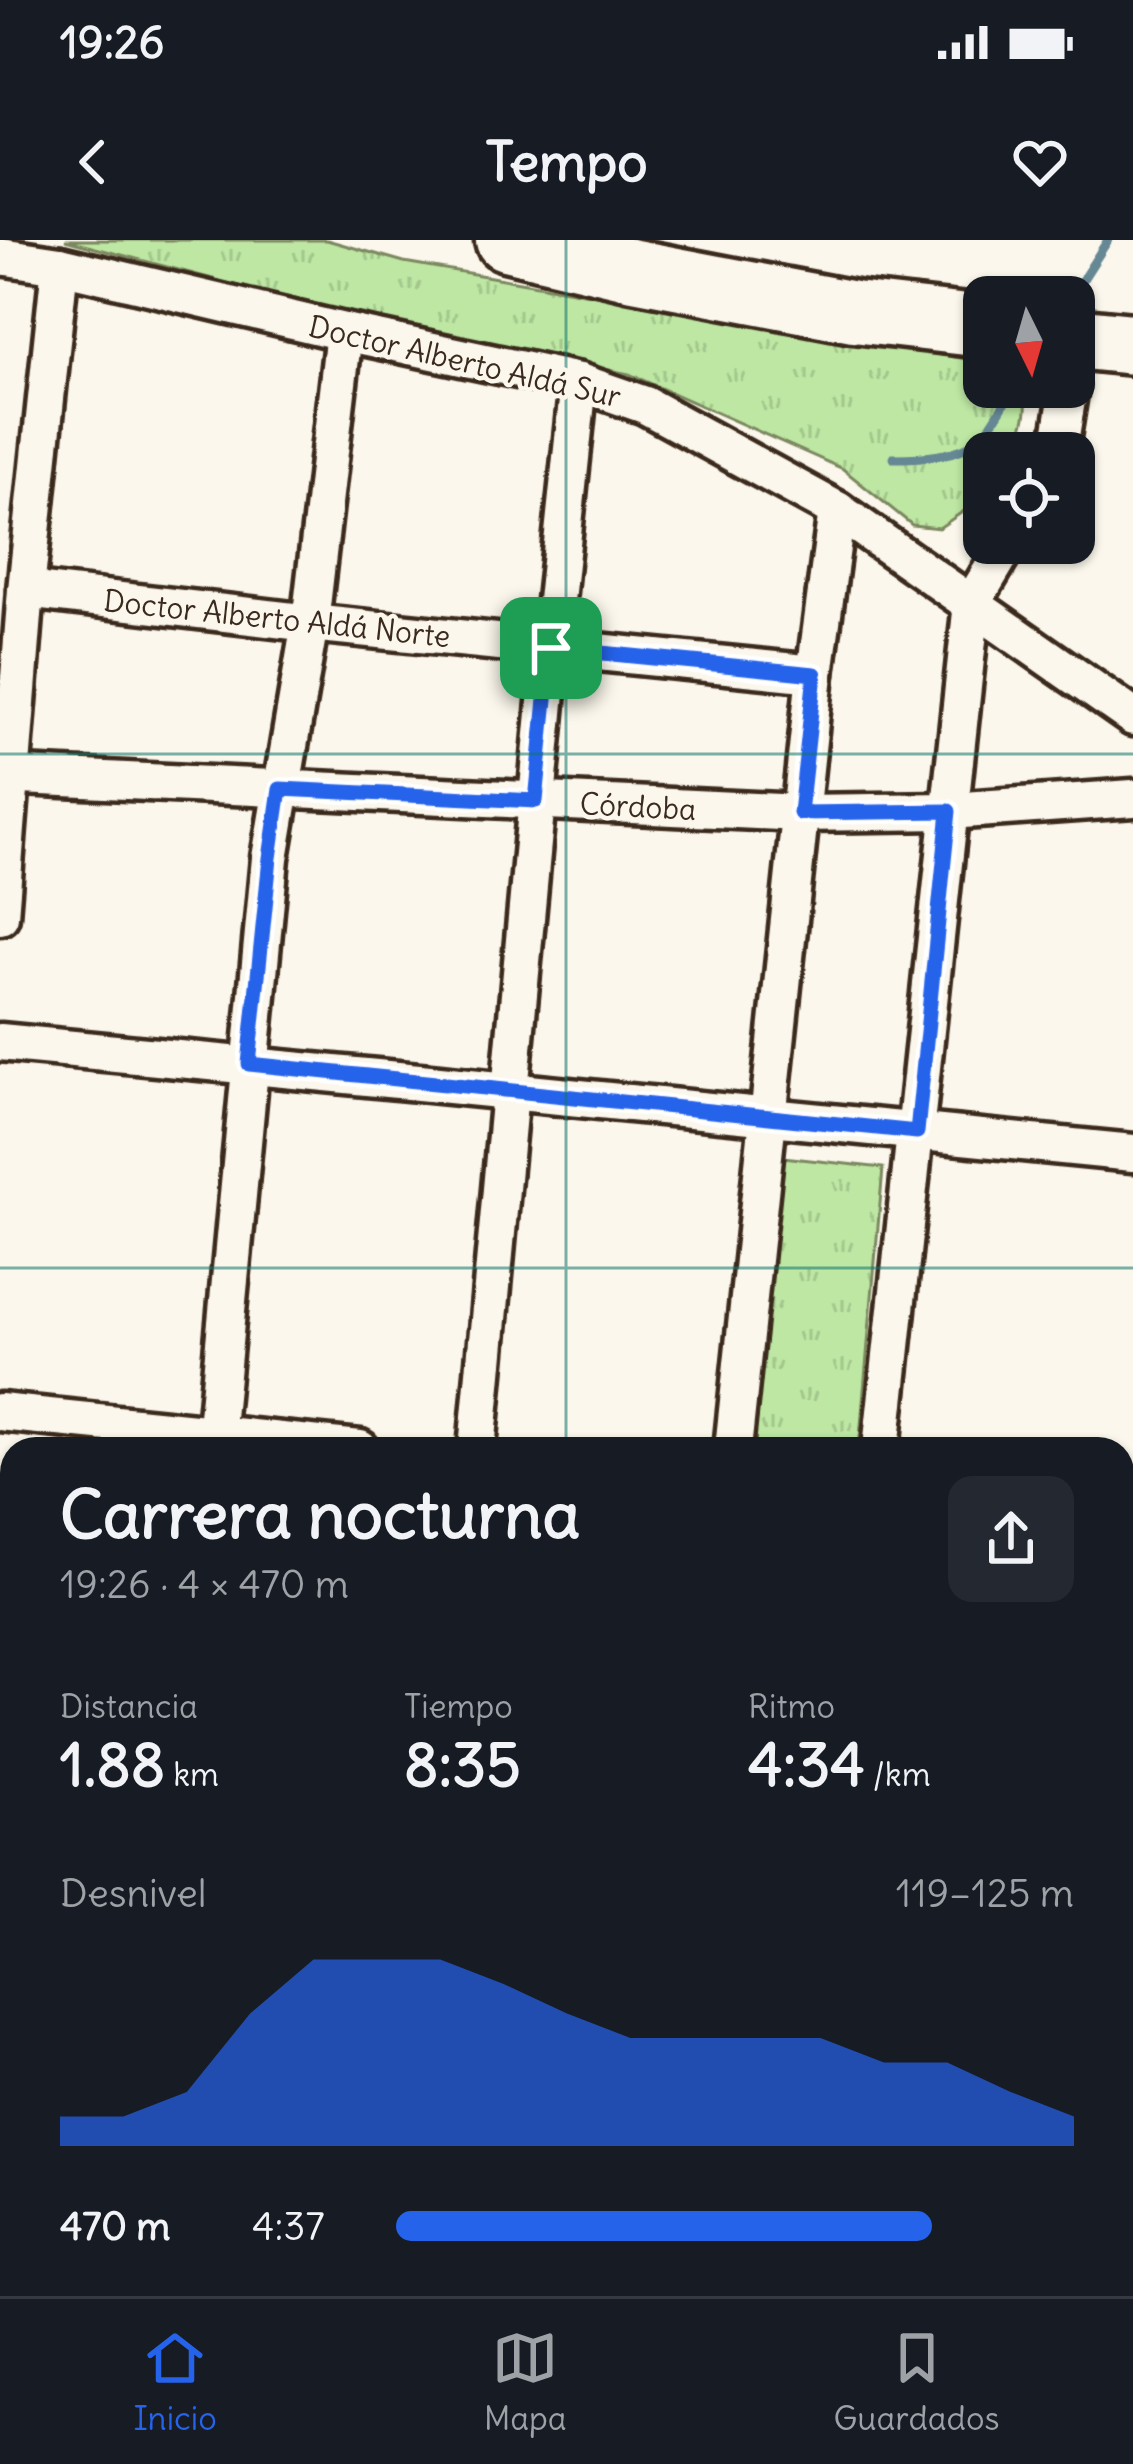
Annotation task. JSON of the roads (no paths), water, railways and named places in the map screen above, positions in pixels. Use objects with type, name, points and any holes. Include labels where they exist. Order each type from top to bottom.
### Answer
[{"type":"main road","points":[[506,240],[854,312],[963,325]]},
{"type":"street","name":"Doctor Alberto Aldá Sur","points":[[0,256],[579,382],[645,405],[837,510],[1133,717]]},
{"type":"street","points":[[0,916],[6,775],[59,266]]},
{"type":"street","points":[[215,1437],[270,858],[310,623],[344,332]]},
{"type":"street","points":[[478,1437],[579,382]]},
{"type":"street","points":[[734,1437],[815,674],[837,510]]},
{"type":"street","points":[[882,1437],[972,602],[995,564]]},
{"type":"street","name":"Doctor Alberto Aldá Norte","points":[[26,590],[815,674]]},
{"type":"street","name":"Córdoba","points":[[6,775],[800,813],[949,811],[1133,799]]},
{"type":"street","points":[[0,1042],[1133,1153]]},
{"type":"street","points":[[0,1412],[179,1437]]},
{"type":"waterway","points":[[1085,276],[1108,240]]},
{"type":"waterway","points":[[893,458],[961,450],[980,439],[1002,408]]}]
